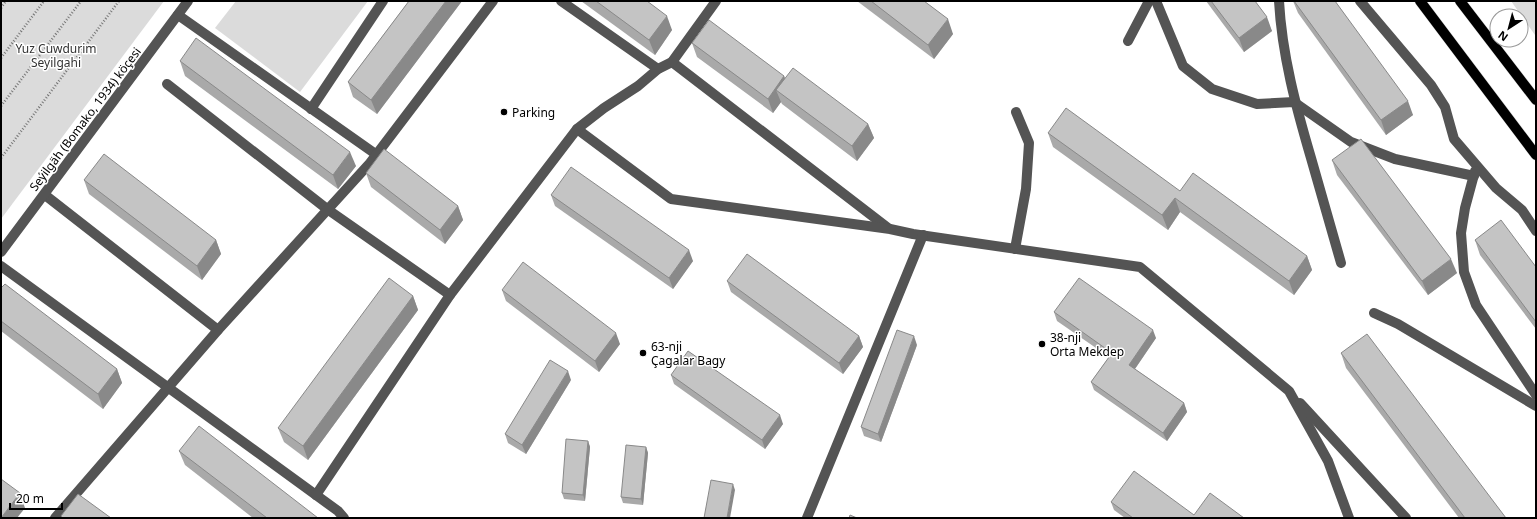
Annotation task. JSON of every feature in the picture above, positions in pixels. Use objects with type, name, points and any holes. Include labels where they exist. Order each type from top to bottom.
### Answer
[{"type":"main road","points":[[1420,1],[1536,155]]},
{"type":"main road","points":[[1460,1],[1536,100]]},
{"type":"street","name":"Seýilgäh (Bomako, 1934) köçesi","points":[[1,252],[45,195],[188,1]]},
{"type":"street","points":[[311,108],[383,1]]},
{"type":"street","points":[[56,518],[218,330],[377,155],[492,1]]},
{"type":"street","points":[[561,1],[658,69]]},
{"type":"street","points":[[316,495],[450,295],[577,129],[604,108],[638,86],[658,69],[672,62],[716,1]]},
{"type":"street","points":[[1128,41],[1149,1]]},
{"type":"street","points":[[1156,1],[1183,66],[1212,89],[1257,104],[1294,102],[1351,142],[1395,160],[1474,176]]},
{"type":"street","points":[[1280,1],[1280,17],[1294,102],[1341,263]]},
{"type":"street","points":[[1360,1],[1431,85],[1445,107],[1454,139],[1496,188],[1522,210],[1536,231]]},
{"type":"street","points":[[178,15],[377,155]]},
{"type":"street","points":[[672,62],[890,229]]},
{"type":"street","points":[[167,84],[327,209],[450,295]]},
{"type":"street","points":[[1015,249],[1026,189],[1029,143],[1016,112]]},
{"type":"street","points":[[577,129],[671,199],[890,229],[1140,267],[1289,391],[1406,518]]},
{"type":"street","points":[[1476,165],[1464,208],[1461,233],[1464,272],[1476,305],[1536,395]]},
{"type":"street","points":[[45,195],[218,330]]},
{"type":"street","points":[[807,518],[922,235]]},
{"type":"street","points":[[1,266],[338,511],[344,518]]},
{"type":"street","points":[[1374,313],[1398,324],[1536,406]]},
{"type":"street","points":[[1289,391],[1328,461],[1349,518]]},
{"type":"path","points":[[1,8],[6,1]]},
{"type":"path","points":[[1,58],[44,1]]},
{"type":"path","points":[[1,106],[81,1]]},
{"type":"path","points":[[1,158],[119,1]]},
{"type":"green space","name":"Yuz Cuwdurim Seyilgahi","points":[[1,1],[164,1],[1,219]]},
{"type":"green space","points":[[236,1],[368,1],[300,92],[215,28]]},
{"type":"green space","points":[[1511,1],[1536,1],[1535,35],[1529,26],[1529,8],[1516,8]]},
{"type":"building","points":[[409,1],[446,1],[371,100],[348,82]]},
{"type":"building","points":[[596,1],[647,1],[667,16],[649,40]]},
{"type":"building","points":[[871,1],[924,1],[948,19],[928,45]]},
{"type":"building","points":[[1211,1],[1255,1],[1267,17],[1239,38]]},
{"type":"building","points":[[1294,1],[1335,1],[1408,101],[1381,120]]},
{"type":"building","points":[[709,20],[784,76],[768,99],[692,43]]},
{"type":"building","points":[[196,38],[350,152],[333,175],[180,61]]},
{"type":"building","points":[[793,68],[868,124],[852,146],[776,90]]},
{"type":"building","points":[[1066,108],[1180,191],[1193,173],[1307,256],[1289,281],[1175,198],[1162,215],[1048,133]]},
{"type":"building","points":[[1361,139],[1451,259],[1422,281],[1332,160]]},
{"type":"building","points":[[384,149],[458,206],[440,230],[366,173]]},
{"type":"building","points":[[104,154],[216,240],[197,266],[84,180]]},
{"type":"building","points":[[571,167],[689,250],[669,278],[551,195]]},
{"type":"building","points":[[1501,220],[1536,267],[1536,322],[1475,240]]},
{"type":"building","points":[[747,254],[859,336],[839,363],[727,281]]},
{"type":"building","points":[[523,262],[616,333],[595,361],[502,290]]},
{"type":"building","points":[[389,278],[413,296],[303,446],[278,428]]},
{"type":"building","points":[[1079,278],[1153,330],[1129,365],[1184,403],[1163,433],[1091,382],[1112,353],[1054,312]]},
{"type":"building","points":[[5,284],[117,369],[98,394],[1,321],[1,288]]},
{"type":"building","points":[[897,330],[914,336],[878,434],[861,427]]},
{"type":"building","points":[[1367,334],[1506,518],[1465,518],[1341,353]]},
{"type":"building","points":[[688,351],[780,415],[762,440],[671,375]]},
{"type":"building","points":[[550,360],[568,371],[522,445],[505,434]]},
{"type":"building","points":[[199,426],[318,518],[267,518],[179,451]]},
{"type":"building","points":[[566,439],[588,441],[583,495],[562,493]]},
{"type":"building","points":[[626,445],[646,447],[641,499],[621,497]]},
{"type":"building","points":[[1134,471],[1194,515],[1210,493],[1244,518],[1133,518],[1111,502]]},
{"type":"building","points":[[1,479],[20,493],[1,518]]},
{"type":"building","points":[[711,480],[733,484],[727,518],[704,518]]},
{"type":"building","points":[[78,494],[111,518],[63,518],[61,516]]},
{"type":"building","points":[[850,515],[857,518],[849,518]]},
{"type":"place","name":"Parking","points":[[504,112]]},
{"type":"place","name":"38-nji Orta Mekdep","points":[[1042,344]]},
{"type":"place","name":"63-nji Çagalar Bagy","points":[[643,353]]}]
